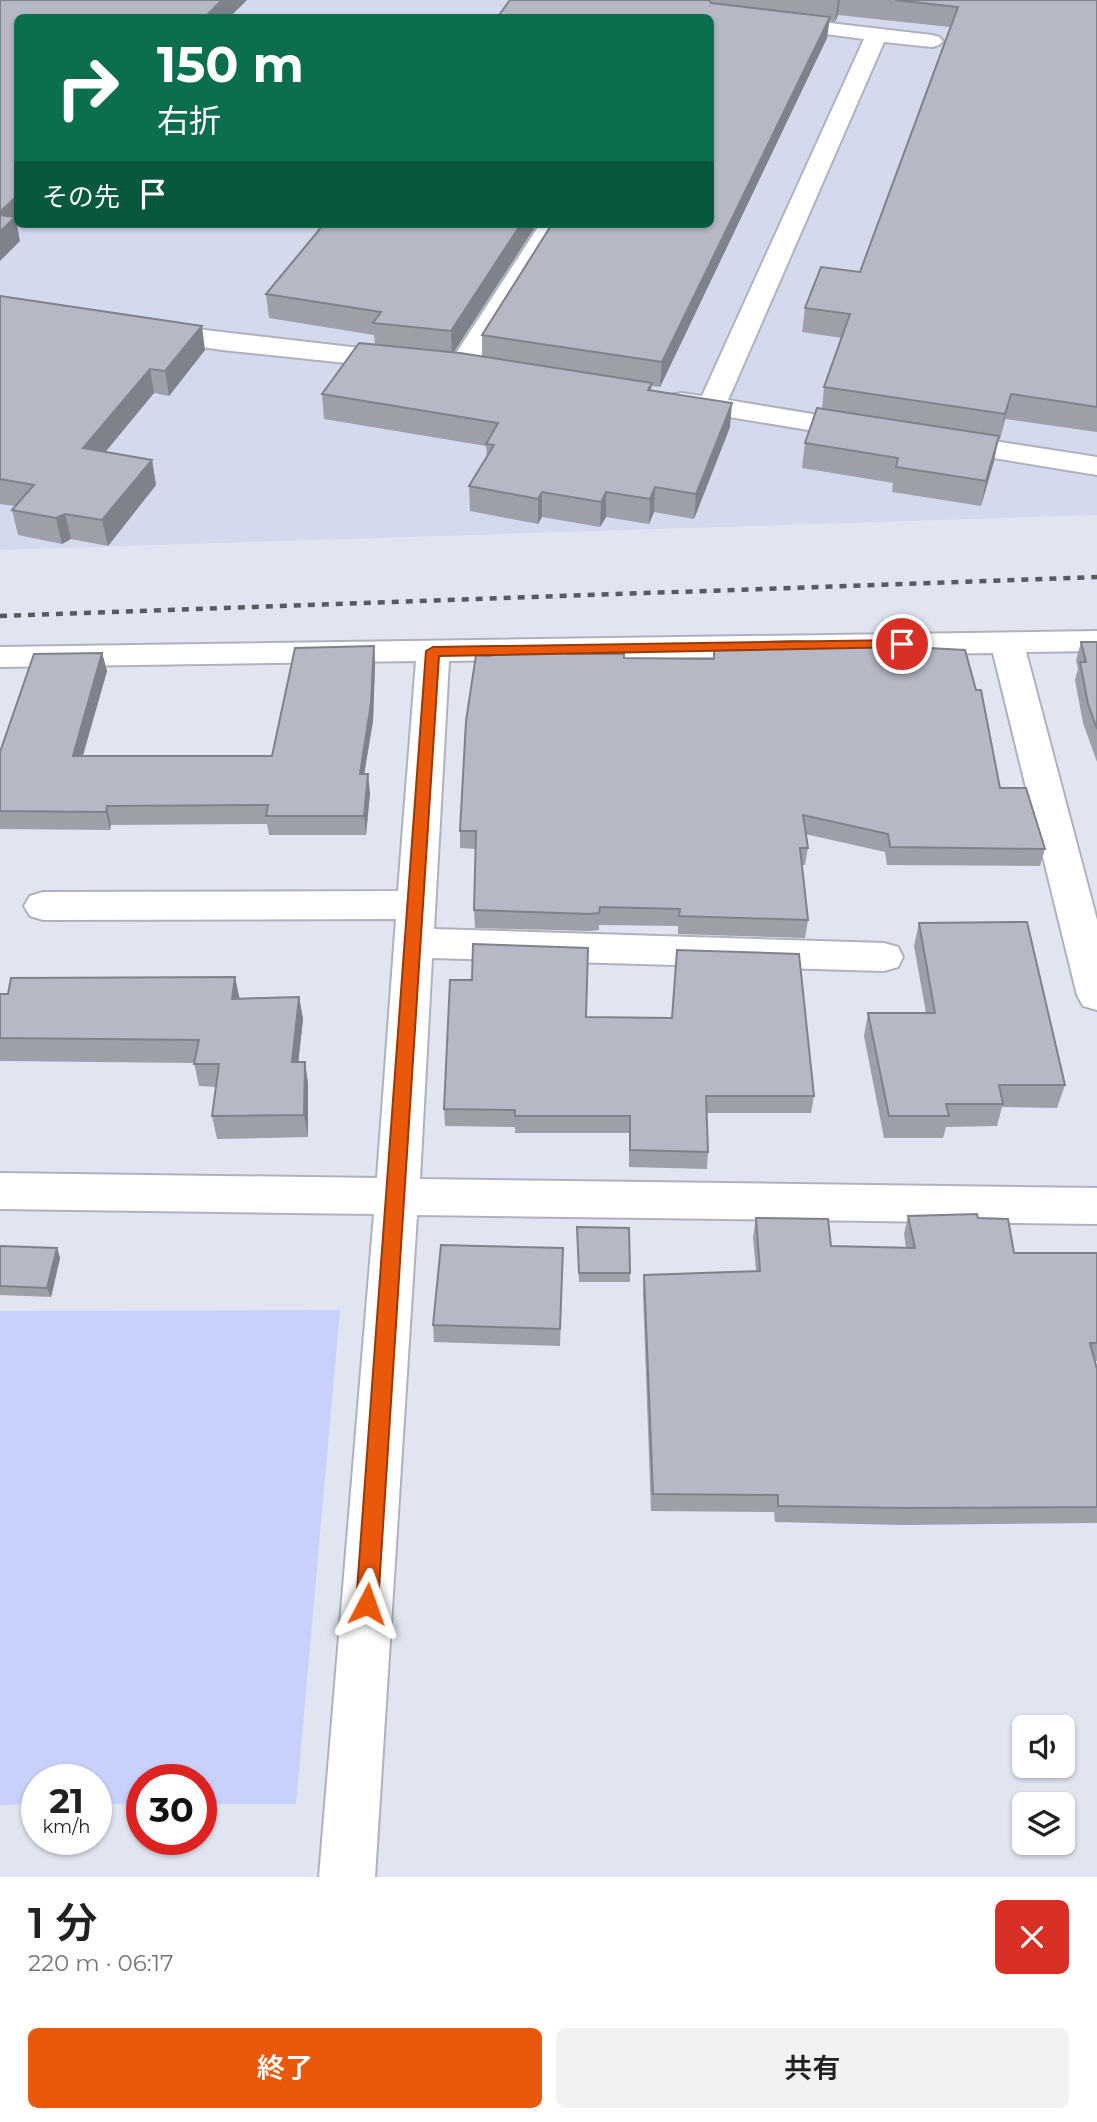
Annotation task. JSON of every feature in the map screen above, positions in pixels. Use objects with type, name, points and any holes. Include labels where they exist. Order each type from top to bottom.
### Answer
[{"type":"street","points":[[754,21],[932,41]]},
{"type":"street","points":[[710,406],[877,34]]},
{"type":"street","points":[[131,328],[222,342],[474,369],[550,228]]},
{"type":"street","points":[[658,398],[1097,466]]},
{"type":"street","points":[[0,657],[1097,641]]},
{"type":"street","points":[[1007,642],[1097,995]]},
{"type":"street","points":[[347,1877],[397,1195],[433,651]]},
{"type":"street","points":[[43,906],[415,905]]},
{"type":"street","points":[[414,943],[884,957]]},
{"type":"street","points":[[0,1191],[1097,1206]]},
{"type":"shaded area","points":[[0,0],[1097,0],[1097,515],[0,550]]},
{"type":"shaded area","points":[[340,1310],[296,1804],[217,1804],[217,1764],[126,1764],[126,1804],[112,1804],[112,1764],[21,1764],[21,1804],[0,1805],[0,1311]]},
{"type":"building","points":[[0,0],[222,0],[208,14],[14,14],[14,199],[0,212]]},
{"type":"building","points":[[510,0],[709,0],[711,3],[830,17],[662,362],[482,335],[549,228],[714,228],[714,14],[500,14]]},
{"type":"building","points":[[895,0],[1097,0],[1097,407],[1011,394],[1005,414],[824,387],[850,314],[805,308],[821,267],[860,272],[958,7]]},
{"type":"building","points":[[0,215],[14,217],[14,218],[0,232]]},
{"type":"building","points":[[321,228],[518,228],[451,331],[373,323],[381,312],[266,294]]},
{"type":"building","points":[[0,296],[202,326],[165,371],[150,369],[83,448],[152,460],[102,520],[65,514],[56,518],[12,510],[34,485],[0,479]]},
{"type":"building","points":[[359,343],[460,353],[652,383],[648,390],[732,403],[696,494],[655,487],[650,499],[606,492],[601,502],[542,492],[538,499],[469,486],[494,445],[486,444],[498,423],[322,394]]},
{"type":"building","points":[[817,408],[999,436],[986,481],[896,467],[898,458],[805,443]]},
{"type":"building","points":[[796,641],[965,650],[976,690],[981,690],[1000,788],[1026,788],[1045,849],[890,847],[888,834],[803,815],[808,848],[800,848],[808,920],[679,916],[680,909],[600,907],[599,913],[590,914],[474,910],[476,831],[460,831],[466,721],[476,655],[490,656],[492,646],[569,647],[568,654],[714,659],[714,643],[766,645],[765,642]]},
{"type":"building","points":[[1081,642],[1097,642],[1097,729],[1088,704],[1080,662],[1086,662]]},
{"type":"building","points":[[374,646],[371,703],[360,774],[368,774],[364,816],[266,816],[268,805],[107,806],[106,812],[0,811],[0,752],[34,654],[102,653],[73,756],[272,756],[295,648]]},
{"type":"building","points":[[1027,922],[1065,1085],[999,1085],[1003,1104],[946,1104],[949,1116],[889,1116],[868,1013],[935,1013],[919,923]]},
{"type":"building","points":[[473,944],[588,948],[586,1017],[672,1018],[677,950],[799,954],[814,1096],[706,1096],[708,1152],[630,1150],[630,1116],[515,1116],[515,1110],[444,1109],[450,980],[472,980]]},
{"type":"building","points":[[235,977],[232,999],[299,997],[292,1062],[305,1062],[304,1115],[212,1116],[219,1064],[194,1064],[199,1040],[0,1038],[0,994],[8,994],[11,978]]},
{"type":"building","points":[[977,1214],[978,1218],[1008,1219],[1014,1253],[1097,1253],[1097,1343],[1090,1343],[1097,1369],[1097,1507],[778,1506],[778,1495],[653,1494],[644,1275],[760,1271],[756,1218],[828,1219],[831,1246],[915,1248],[908,1216]]},
{"type":"building","points":[[577,1227],[629,1228],[630,1273],[579,1273]]},
{"type":"building","points":[[441,1245],[563,1248],[560,1329],[433,1325]]},
{"type":"building","points":[[0,1246],[57,1248],[47,1288],[0,1286]]},
{"type":"railway","points":[[0,616],[1097,577]]},
{"type":"route","points":[[367,1604],[433,651],[902,644]]}]
